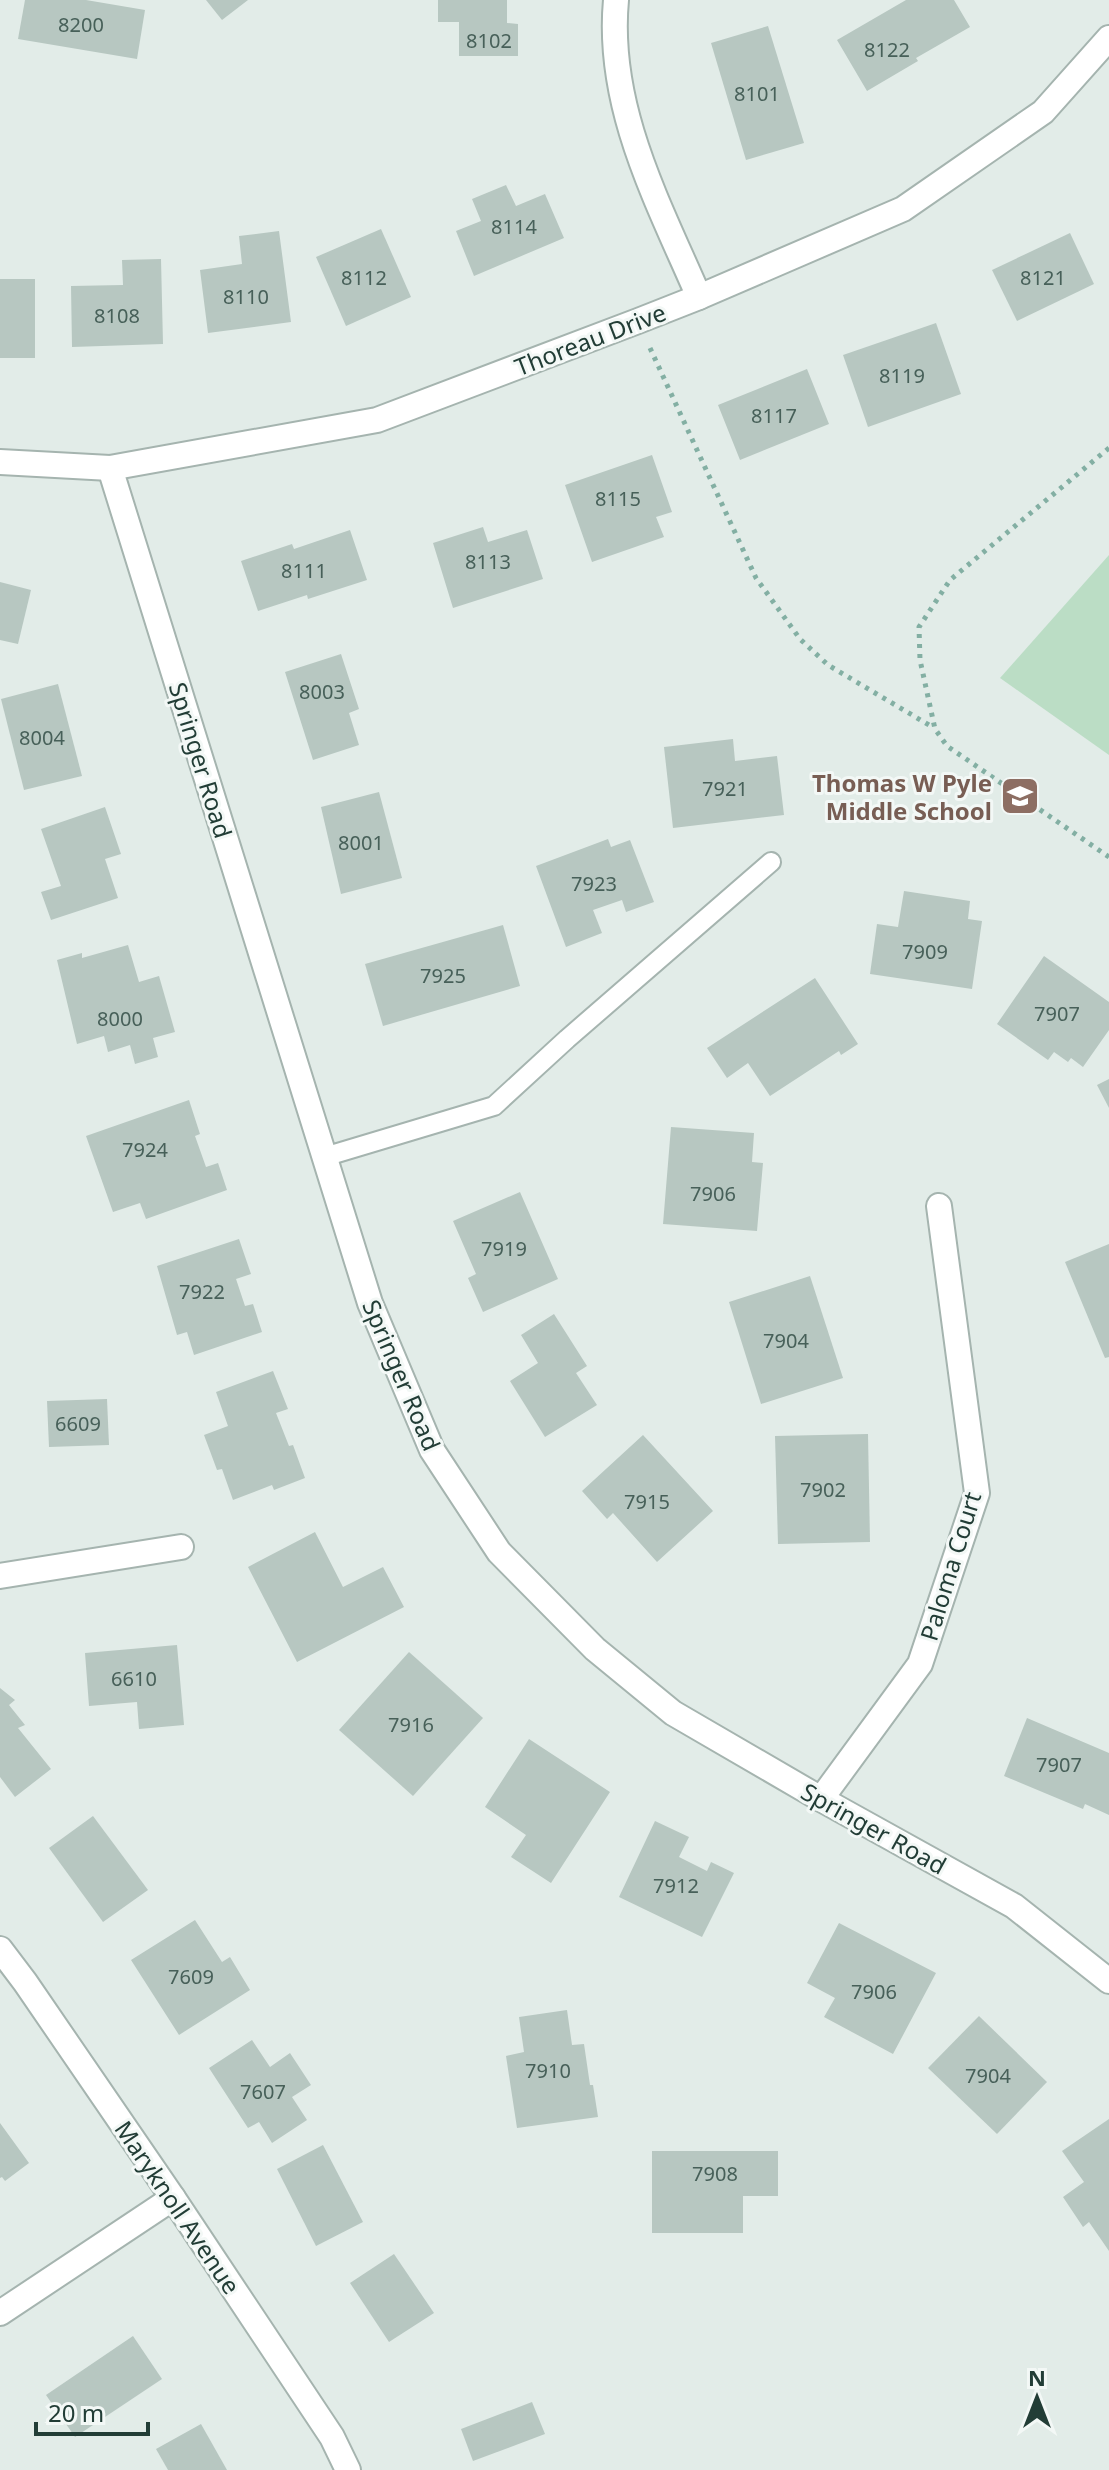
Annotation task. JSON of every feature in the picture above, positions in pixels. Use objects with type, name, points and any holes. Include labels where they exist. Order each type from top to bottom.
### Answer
[{"type":"street","points":[[616,0],[614,27],[621,98],[640,160],[699,297]]},
{"type":"street","name":"Thoreau Drive","points":[[0,462],[110,468],[377,420],[638,321],[903,209],[1043,112],[1109,38]]},
{"type":"street","name":"Springer Road","points":[[110,468],[370,1303],[432,1450],[499,1552],[595,1649],[673,1713],[1014,1906],[1109,1981]]},
{"type":"street","name":"Paloma Court","points":[[821,1799],[920,1664],[977,1493],[939,1206]]},
{"type":"street","points":[[0,1576],[181,1547]]},
{"type":"street","name":"Maryknoll Avenue","points":[[0,1949],[173,2198],[332,2437],[348,2470]]},
{"type":"street","points":[[0,2313],[173,2198]]},
{"type":"lane","points":[[324,1157],[494,1106],[771,862]]},
{"type":"path","points":[[638,321],[756,578],[782,615],[800,639],[828,665],[935,729]]},
{"type":"path","points":[[1109,448],[950,580],[919,627],[920,660],[935,729],[947,746],[1109,857]]},
{"type":"green space","points":[[1109,555],[1109,755],[1000,678]]},
{"type":"building","points":[[25,0],[86,0],[145,10],[137,59],[18,39]]},
{"type":"building","points":[[206,0],[248,0],[222,20]]},
{"type":"building","points":[[438,0],[507,0],[507,23],[518,24],[518,56],[459,56],[459,22],[438,22]]},
{"type":"building","points":[[906,0],[954,0],[970,27],[867,91],[837,40]]},
{"type":"building","points":[[768,26],[804,143],[746,160],[711,43]]},
{"type":"building","points":[[506,185],[516,206],[545,194],[564,238],[474,276],[456,231],[481,221],[472,199]]},
{"type":"building","points":[[381,229],[411,297],[346,326],[316,257]]},
{"type":"building","points":[[279,231],[291,322],[208,333],[200,270],[242,264],[239,236]]},
{"type":"building","points":[[1070,233],[1094,284],[1017,321],[992,270]]},
{"type":"building","points":[[161,259],[163,344],[72,347],[71,286],[123,285],[122,260]]},
{"type":"building","points":[[0,279],[35,279],[35,358],[0,358]]},
{"type":"building","points":[[936,323],[961,394],[868,427],[843,355]]},
{"type":"building","points":[[807,369],[829,424],[740,460],[718,405]]},
{"type":"building","points":[[652,455],[672,512],[656,517],[664,537],[592,562],[565,485]]},
{"type":"building","points":[[483,527],[488,542],[527,530],[543,579],[453,608],[433,543]]},
{"type":"building","points":[[350,530],[367,580],[258,611],[241,561],[292,544],[294,549]]},
{"type":"building","points":[[0,582],[31,590],[18,644],[0,640]]},
{"type":"building","points":[[341,654],[359,709],[349,713],[359,745],[313,760],[285,672]]},
{"type":"building","points":[[58,684],[82,776],[24,790],[1,699]]},
{"type":"building","points":[[733,739],[735,761],[777,756],[784,815],[673,828],[664,747]]},
{"type":"building","points":[[379,792],[402,878],[341,894],[321,807]]},
{"type":"building","points":[[105,807],[121,854],[105,859],[118,898],[51,920],[41,892],[61,886],[41,829]]},
{"type":"building","points":[[608,839],[611,847],[630,840],[654,902],[626,912],[622,900],[593,910],[602,933],[566,947],[536,866]]},
{"type":"building","points":[[904,891],[970,901],[968,919],[982,921],[972,989],[870,974],[877,924],[898,927]]},
{"type":"building","points":[[503,925],[520,986],[383,1026],[365,964]]},
{"type":"building","points":[[128,945],[139,982],[159,976],[175,1032],[153,1038],[158,1057],[135,1064],[130,1045],[108,1052],[104,1036],[77,1044],[57,960],[82,953],[82,958]]},
{"type":"building","points":[[1044,956],[1109,1002],[1109,1030],[1083,1067],[1071,1058],[1068,1062],[1054,1052],[1048,1060],[997,1024]]},
{"type":"building","points":[[815,978],[858,1044],[841,1055],[839,1051],[770,1096],[748,1063],[727,1078],[707,1048]]},
{"type":"building","points":[[1109,1079],[1109,1108],[1097,1085]]},
{"type":"building","points":[[189,1100],[200,1134],[195,1136],[206,1167],[218,1163],[227,1190],[146,1219],[140,1203],[113,1212],[86,1136]]},
{"type":"building","points":[[671,1127],[754,1133],[752,1162],[763,1163],[757,1231],[663,1224]]},
{"type":"building","points":[[520,1192],[558,1279],[483,1312],[468,1278],[476,1274],[453,1221]]},
{"type":"building","points":[[239,1239],[251,1274],[236,1279],[245,1306],[253,1304],[262,1332],[194,1355],[187,1332],[177,1335],[157,1266]]},
{"type":"building","points":[[1109,1244],[1109,1357],[1105,1358],[1065,1262]]},
{"type":"building","points":[[810,1276],[843,1378],[761,1404],[729,1302]]},
{"type":"building","points":[[554,1314],[587,1366],[576,1373],[597,1405],[545,1437],[510,1381],[538,1363],[521,1335]]},
{"type":"building","points":[[273,1371],[288,1409],[276,1413],[289,1446],[293,1445],[305,1478],[274,1490],[272,1485],[233,1500],[222,1469],[217,1470],[204,1435],[228,1426],[216,1392]]},
{"type":"building","points":[[107,1399],[109,1445],[49,1447],[47,1401]]},
{"type":"building","points":[[868,1434],[870,1542],[778,1544],[775,1436]]},
{"type":"building","points":[[643,1435],[713,1511],[657,1562],[613,1513],[607,1519],[582,1491]]},
{"type":"building","points":[[315,1532],[343,1587],[383,1567],[404,1607],[297,1662],[248,1567]]},
{"type":"building","points":[[177,1645],[184,1725],[139,1729],[137,1702],[89,1706],[85,1653]]},
{"type":"building","points":[[409,1652],[483,1718],[413,1796],[339,1730]]},
{"type":"building","points":[[0,1688],[15,1700],[9,1705],[25,1725],[18,1728],[51,1769],[15,1797],[0,1777]]},
{"type":"building","points":[[1027,1718],[1109,1753],[1109,1815],[1085,1804],[1083,1809],[1004,1776]]},
{"type":"building","points":[[529,1739],[610,1792],[551,1883],[511,1857],[526,1835],[485,1807]]},
{"type":"building","points":[[93,1816],[148,1890],[103,1922],[49,1848]]},
{"type":"building","points":[[655,1821],[689,1837],[679,1857],[707,1871],[711,1862],[734,1873],[702,1937],[619,1897]]},
{"type":"building","points":[[195,1920],[222,1962],[230,1957],[250,1990],[179,2035],[131,1960]]},
{"type":"building","points":[[839,1923],[936,1973],[893,2054],[824,2017],[835,1998],[807,1983]]},
{"type":"building","points":[[567,2010],[572,2045],[584,2044],[598,2117],[517,2128],[506,2056],[524,2052],[519,2017]]},
{"type":"building","points":[[979,2016],[1047,2082],[997,2134],[928,2068]]},
{"type":"building","points":[[252,2040],[270,2067],[290,2053],[311,2085],[292,2097],[307,2120],[272,2143],[259,2122],[248,2128],[209,2068]]},
{"type":"building","points":[[1109,2119],[1109,2251],[1089,2222],[1083,2227],[1063,2197],[1084,2182],[1062,2151]]},
{"type":"building","points":[[0,2123],[29,2163],[5,2181],[0,2178]]},
{"type":"building","points":[[323,2145],[363,2222],[316,2246],[277,2169]]},
{"type":"building","points":[[652,2151],[778,2151],[778,2196],[743,2196],[743,2233],[652,2233]]},
{"type":"building","points":[[394,2254],[434,2313],[389,2342],[350,2283]]},
{"type":"building","points":[[133,2336],[162,2379],[75,2437],[46,2395]]},
{"type":"building","points":[[532,2402],[545,2434],[473,2461],[461,2429]]},
{"type":"building","points":[[201,2424],[227,2470],[168,2470],[156,2449]]},
{"type":"place","name":"Thomas W Pyle Middle School","points":[[1020,796]]}]
